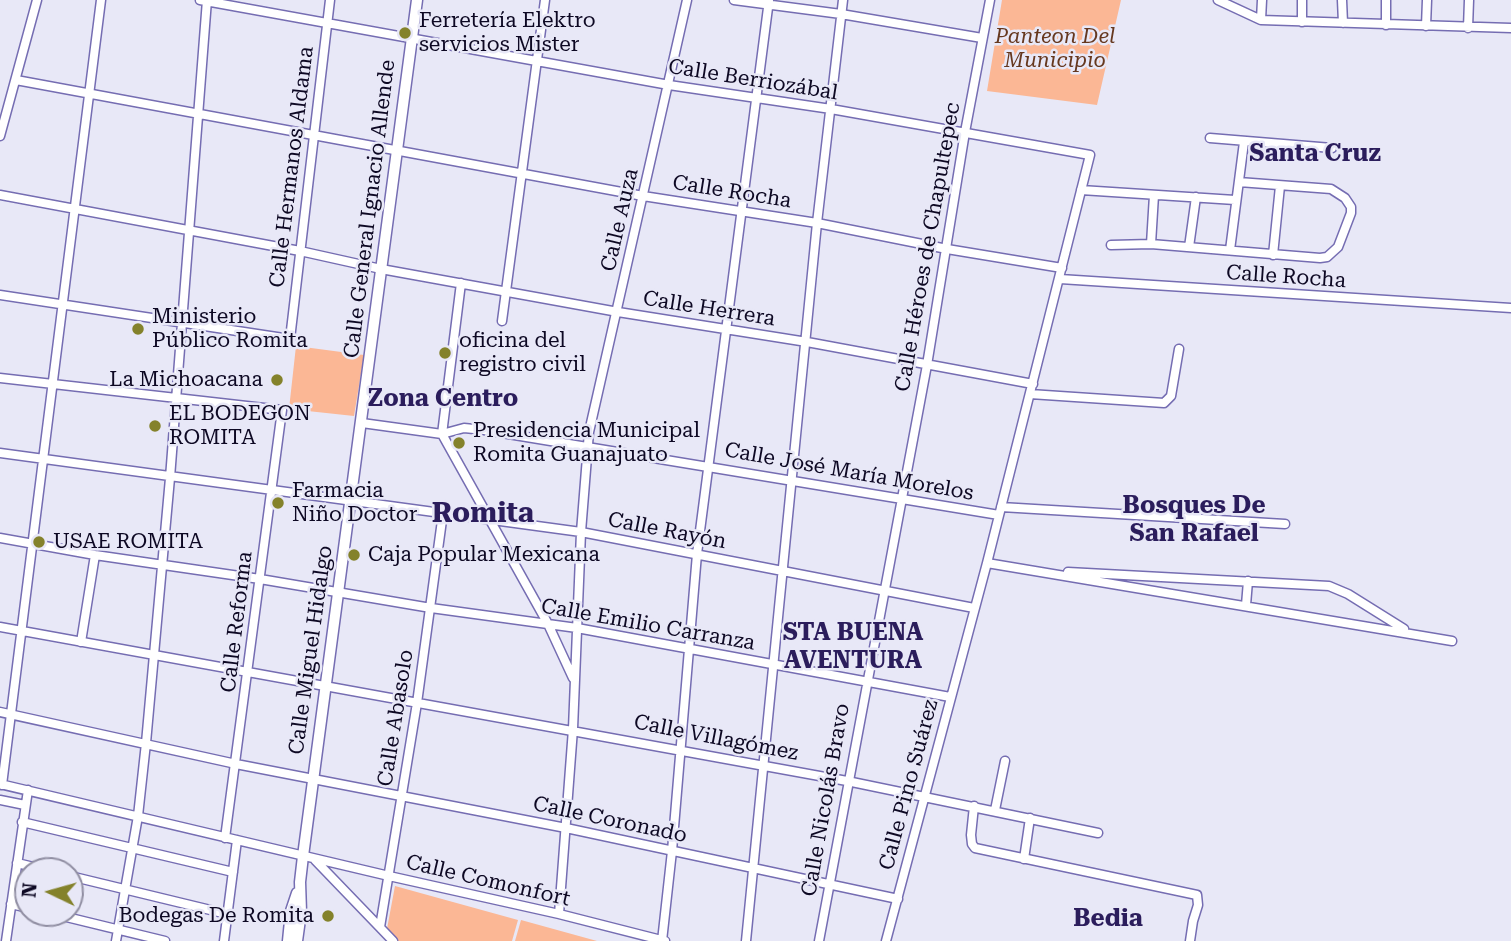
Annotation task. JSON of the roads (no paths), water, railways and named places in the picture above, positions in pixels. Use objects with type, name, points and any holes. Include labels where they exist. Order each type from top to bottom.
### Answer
[{"type":"main road","name":"Calle General Ignacio Allende","points":[[362,422],[417,0]]},
{"type":"main road","name":"Calle Miguel Hidalgo","points":[[300,883],[308,857],[314,779],[362,422]]},
{"type":"main road","points":[[288,941],[291,911],[300,883]]},
{"type":"main road","points":[[297,941],[301,912],[300,883]]},
{"type":"street","points":[[0,136],[37,0]]},
{"type":"street","points":[[1,784],[34,543],[101,0]]},
{"type":"street","points":[[116,941],[138,816],[146,743],[170,478],[205,0]]},
{"type":"street","name":"Calle Berriozábal","points":[[205,0],[669,85],[831,109],[1090,155]]},
{"type":"street","name":"Calle Hermanos Aldama","points":[[180,322],[290,339],[330,0]]},
{"type":"street","points":[[502,321],[545,0]]},
{"type":"street","name":"Calle Auza","points":[[559,914],[573,729],[587,448],[596,398],[618,312],[687,0]]},
{"type":"street","points":[[734,0],[769,2],[982,38]]},
{"type":"street","points":[[746,941],[817,223],[843,0]]},
{"type":"street","name":"Calle Héroes de Chapultepec","points":[[901,500],[990,0]]},
{"type":"street","points":[[1220,0],[1261,20],[1511,28]]},
{"type":"street","points":[[1261,20],[1262,0]]},
{"type":"street","points":[[1302,0],[1302,22]]},
{"type":"street","points":[[1342,0],[1342,23]]},
{"type":"street","points":[[1386,0],[1386,24]]},
{"type":"street","points":[[1426,26],[1427,0]]},
{"type":"street","points":[[1468,27],[1469,0]]},
{"type":"street","points":[[663,941],[696,554],[769,2]]},
{"type":"street","name":"Calle Rocha","points":[[16,80],[643,196],[817,223],[1062,268]]},
{"type":"street","points":[[1209,138],[1332,148]]},
{"type":"street","points":[[1230,250],[1244,142]]},
{"type":"street","name":"Calle Pino Suárez","points":[[886,941],[987,563],[1090,155]]},
{"type":"street","points":[[1111,245],[1151,244],[1320,258],[1327,257],[1338,247],[1350,220],[1351,207],[1349,202],[1331,189],[1238,181]]},
{"type":"street","points":[[1273,255],[1280,186]]},
{"type":"street","points":[[1081,190],[1235,200]]},
{"type":"street","name":"Calle Herrera","points":[[0,195],[300,251],[380,269],[618,312],[807,342],[1033,384]]},
{"type":"street","points":[[1151,244],[1154,195]]},
{"type":"street","points":[[1189,247],[1196,197]]},
{"type":"street","name":"Calle Rocha","points":[[1060,279],[1511,308]]},
{"type":"street","points":[[461,283],[442,434],[548,624],[574,680]]},
{"type":"street","points":[[0,295],[180,322]]},
{"type":"street","points":[[1030,394],[1164,403],[1171,396],[1179,349]]},
{"type":"street","points":[[0,378],[175,399]]},
{"type":"street","name":"Calle Reforma","points":[[175,399],[282,410],[225,838]]},
{"type":"street","name":"Calle José María Morelos","points":[[362,422],[442,434],[464,428],[484,429],[901,500],[1000,511],[1285,524]]},
{"type":"street","name":"Calle Rayón","points":[[0,453],[581,532],[974,608]]},
{"type":"street","name":"Calle Nicolás Bravo","points":[[819,941],[901,500]]},
{"type":"street","name":"Calle Abasolo","points":[[380,927],[443,513]]},
{"type":"street","name":"Calle Emilio Carranza","points":[[0,538],[430,608],[577,628],[950,697]]},
{"type":"street","points":[[81,642],[95,555]]},
{"type":"street","points":[[987,563],[1452,641]]},
{"type":"street","points":[[1042,571],[1318,585],[1338,589],[1409,632]]},
{"type":"street","points":[[1128,587],[1129,574]]},
{"type":"street","points":[[1246,605],[1248,581]]},
{"type":"street","name":"Calle Villagómez","points":[[0,627],[765,765],[1098,833]]},
{"type":"street","name":"Calle Coronado","points":[[0,712],[236,764],[566,828],[898,899]]},
{"type":"street","points":[[995,810],[1005,761]]},
{"type":"street","name":"Calle Comonfort","points":[[1,784],[559,914],[663,941]]},
{"type":"street","points":[[18,857],[28,790]]},
{"type":"street","points":[[0,800],[25,805]]},
{"type":"street","points":[[974,806],[971,835],[975,848],[1192,892],[1199,899],[1190,941]]},
{"type":"street","points":[[1024,859],[1030,818]]},
{"type":"street","points":[[22,822],[233,872]]},
{"type":"street","points":[[224,941],[237,840]]},
{"type":"street","points":[[308,857],[393,941]]},
{"type":"street","points":[[84,879],[227,914]]},
{"type":"street","points":[[6,941],[4,929],[14,884]]},
{"type":"street","points":[[84,921],[166,941]]},
{"type":"place","name":"Ferretería Elektro servicios Mister","points":[[405,33]]},
{"type":"place","name":"Ministerio Público Romita","points":[[138,329]]},
{"type":"place","name":"oficina del registro civil","points":[[445,353]]},
{"type":"place","name":"La Michoacana","points":[[277,380]]},
{"type":"place","name":"EL BODEGON ROMITA","points":[[155,426]]},
{"type":"place","name":"Presidencia Municipal Romita Guanajuato","points":[[459,443]]},
{"type":"place","name":"Farmacia Niño Doctor","points":[[278,503]]},
{"type":"place","name":"USAE ROMITA","points":[[39,542]]},
{"type":"place","name":"Caja Popular Mexicana","points":[[354,555]]},
{"type":"place","name":"Bodegas De Romita","points":[[328,916]]},
{"type":"district","name":"Santa Cruz","points":[[1315,154]]},
{"type":"district","name":"Zona Centro","points":[[443,399]]},
{"type":"district","name":"Romita","points":[[483,514]]},
{"type":"district","name":"Bosques De San Rafael","points":[[1194,520]]},
{"type":"district","name":"STA BUENA AVENTURA","points":[[853,647]]},
{"type":"district","name":"Bedia","points":[[1108,919]]},
{"type":"park label","name":"Panteon Del Municipio","points":[[1055,49]]}]
